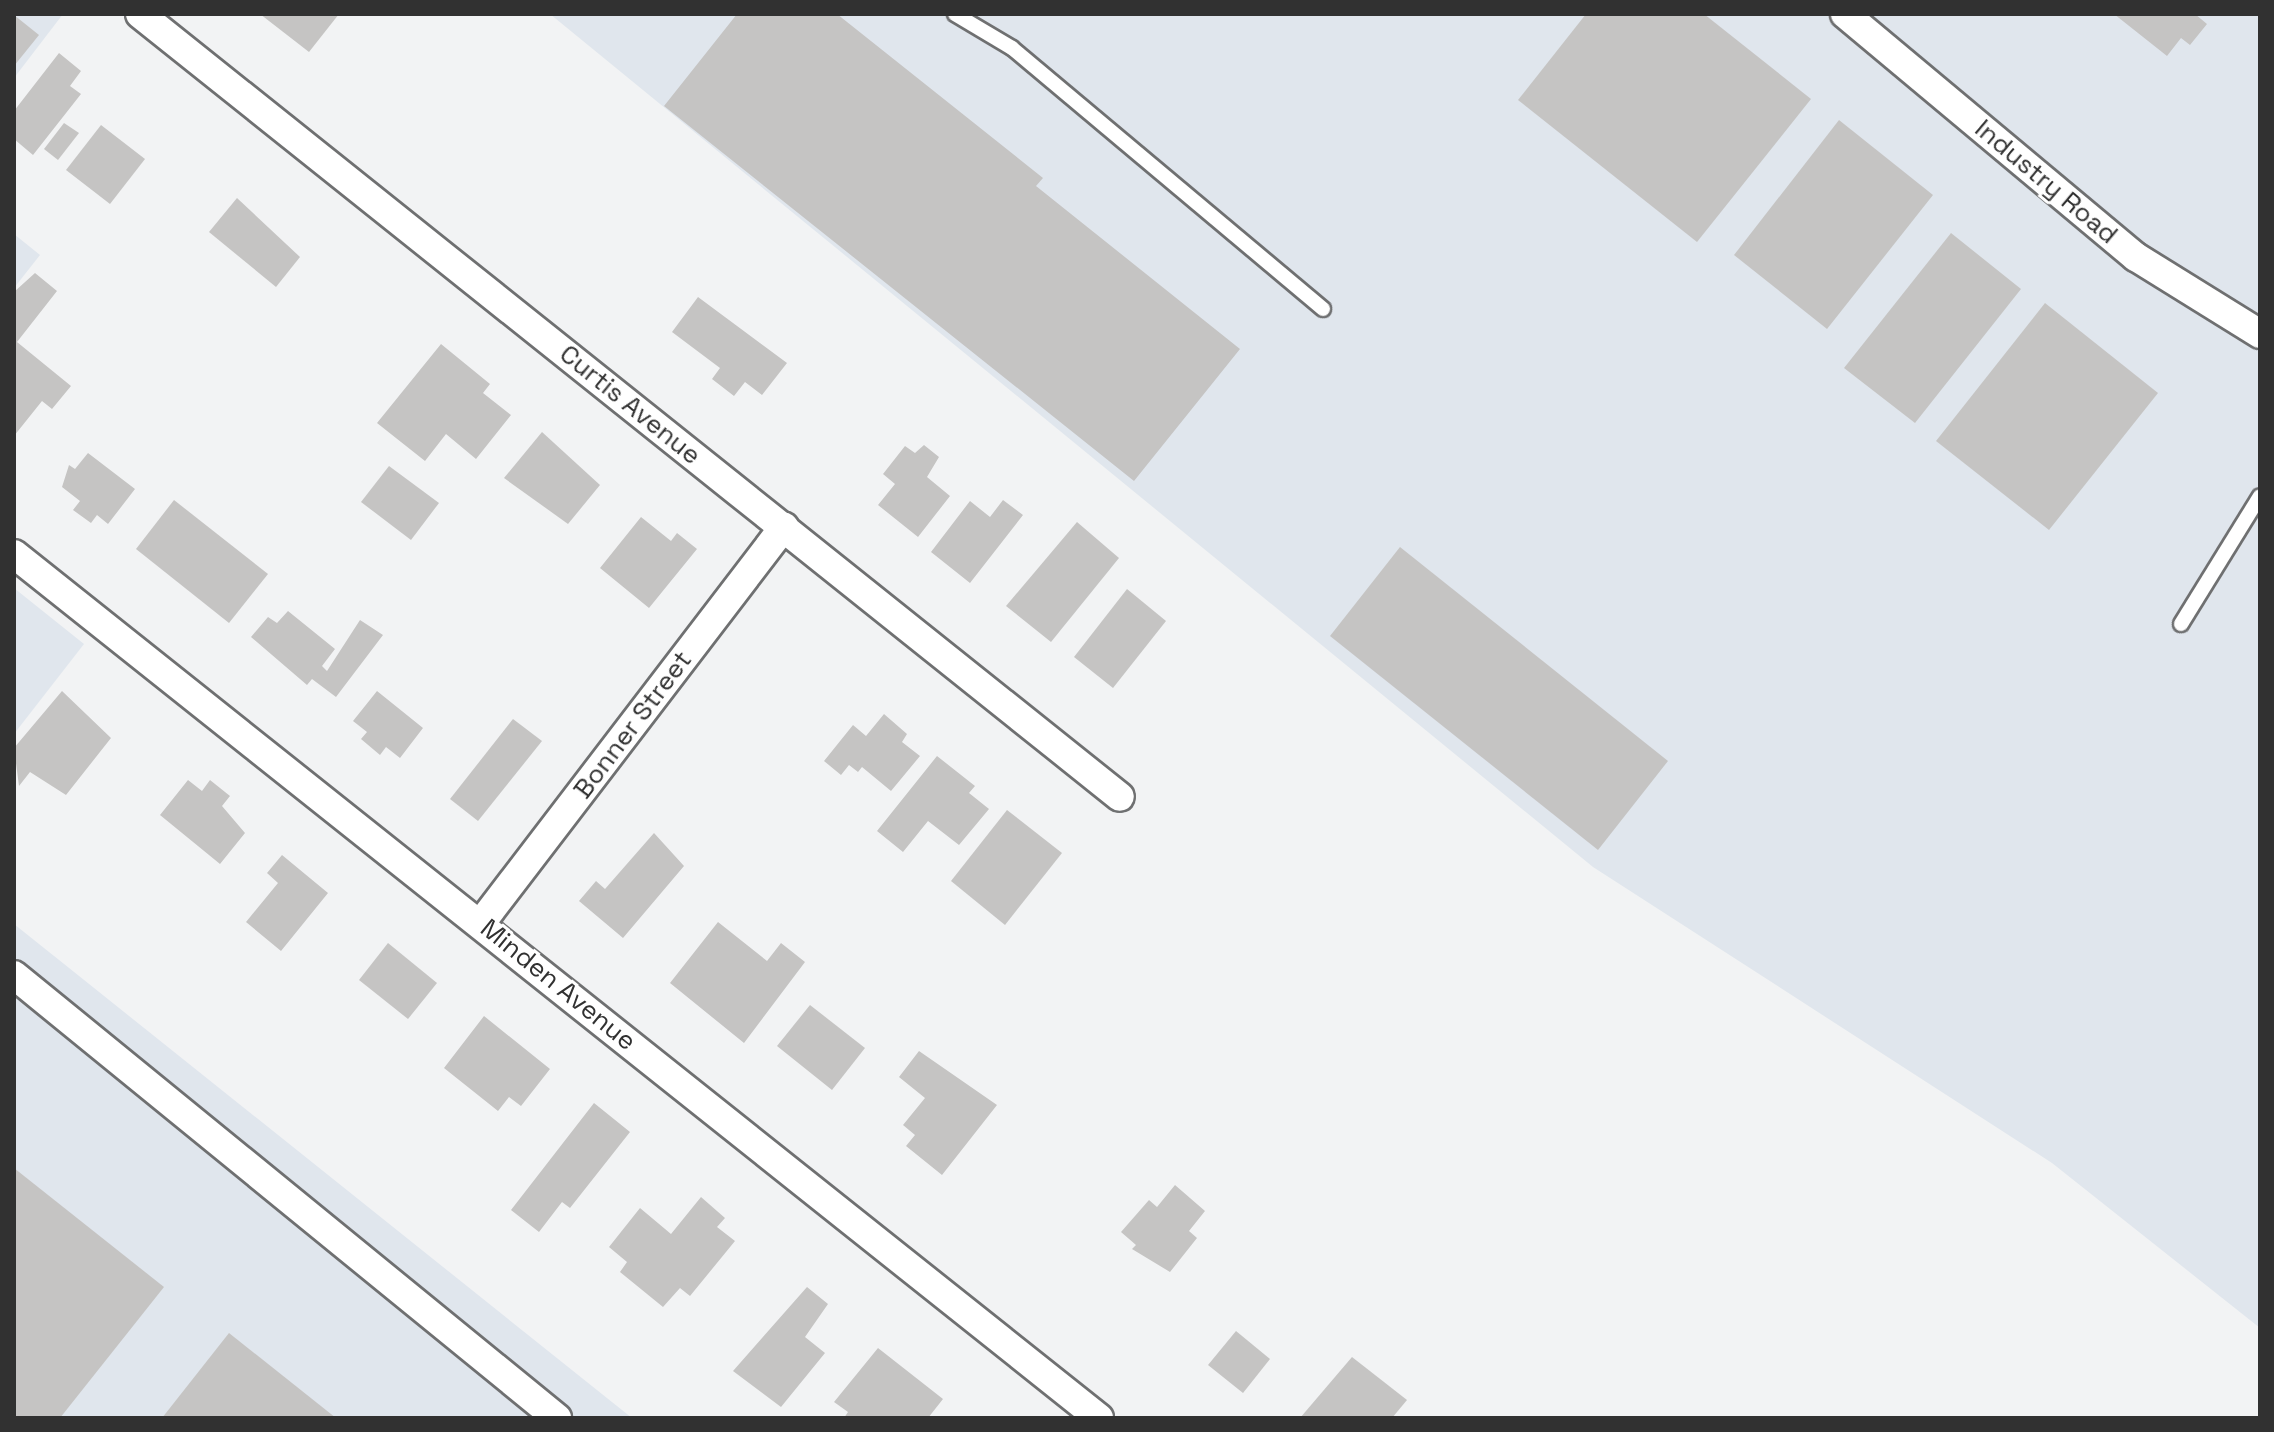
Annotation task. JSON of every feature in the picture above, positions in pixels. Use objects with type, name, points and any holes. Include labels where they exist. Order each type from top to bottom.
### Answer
[{"type":"street","name":"Industry Road","points":[[1845,14],[2136,257],[2260,334]]},
{"type":"street","name":"Curtis Avenue","points":[[153,18],[1120,797]]},
{"type":"street","name":"Bonner Street","points":[[481,923],[784,527]]},
{"type":"street","name":"Minden Avenue","points":[[14,554],[1099,1418]]},
{"type":"street","points":[[14,975],[557,1418]]},
{"type":"lane","points":[[955,14],[1012,48],[1323,309]]},
{"type":"lane","points":[[2181,624],[2260,496]]},
{"type":"shaded area","points":[[14,14],[63,14],[14,78]]},
{"type":"shaded area","points":[[550,14],[2260,14],[2260,1328],[2052,1163],[1593,867]]},
{"type":"shaded area","points":[[14,234],[40,255],[14,288]]},
{"type":"shaded area","points":[[14,588],[84,644],[14,734]]},
{"type":"shaded area","points":[[14,924],[632,1418],[14,1418]]},
{"type":"building","points":[[260,14],[339,14],[309,52]]},
{"type":"building","points":[[737,14],[837,14],[1043,178],[1036,186],[1240,349],[1134,481],[664,106]]},
{"type":"building","points":[[1586,14],[1704,14],[1811,99],[1697,242],[1518,100]]},
{"type":"building","points":[[2114,14],[2195,14],[2207,24],[2190,45],[2181,38],[2167,56]]},
{"type":"building","points":[[14,15],[39,35],[14,66]]},
{"type":"building","points":[[59,53],[81,71],[70,86],[81,94],[33,155],[14,139],[14,111]]},
{"type":"building","points":[[1839,120],[1933,195],[1827,329],[1734,255]]},
{"type":"building","points":[[64,123],[79,133],[58,160],[44,149]]},
{"type":"building","points":[[101,125],[145,159],[110,204],[66,170]]},
{"type":"building","points":[[237,198],[300,257],[276,287],[209,232]]},
{"type":"building","points":[[1951,233],[2021,289],[1915,423],[1844,368]]},
{"type":"building","points":[[35,273],[57,291],[17,342],[71,386],[52,409],[42,401],[14,436],[14,292]]},
{"type":"building","points":[[698,297],[787,363],[762,395],[745,382],[734,396],[712,379],[720,368],[672,332]]},
{"type":"building","points":[[2045,303],[2158,393],[2049,530],[1936,441]]},
{"type":"building","points":[[441,344],[490,384],[483,393],[511,415],[476,459],[446,434],[425,461],[377,423]]},
{"type":"building","points":[[542,432],[600,485],[568,524],[504,478]]},
{"type":"building","points":[[924,445],[939,457],[927,477],[950,496],[918,537],[878,505],[895,484],[883,474],[905,446],[915,453]]},
{"type":"building","points":[[88,453],[135,489],[108,524],[97,515],[91,523],[73,510],[80,501],[62,487],[69,465],[75,469]]},
{"type":"building","points":[[389,466],[439,503],[411,540],[361,502]]},
{"type":"building","points":[[174,500],[268,574],[229,623],[136,549]]},
{"type":"building","points":[[1003,500],[1023,515],[970,583],[931,552],[970,501],[990,517]]},
{"type":"building","points":[[641,517],[671,541],[677,533],[697,549],[649,608],[600,568]]},
{"type":"building","points":[[1077,522],[1119,558],[1051,642],[1006,606]]},
{"type":"building","points":[[1400,547],[1668,761],[1598,850],[1330,636]]},
{"type":"building","points":[[1127,589],[1166,621],[1113,688],[1074,657]]},
{"type":"building","points":[[288,611],[335,649],[322,666],[327,671],[360,620],[383,635],[336,697],[312,679],[307,685],[251,637],[268,617],[277,623]]},
{"type":"building","points":[[62,691],[111,738],[66,795],[30,772],[19,786],[14,748]]},
{"type":"building","points":[[377,691],[423,728],[400,758],[386,747],[380,755],[361,739],[367,732],[353,721]]},
{"type":"building","points":[[884,714],[907,734],[902,742],[920,756],[891,791],[862,767],[858,772],[849,765],[841,775],[824,761],[853,725],[866,736]]},
{"type":"building","points":[[513,719],[542,741],[478,821],[450,799]]},
{"type":"building","points":[[937,756],[975,786],[969,793],[989,809],[959,845],[928,821],[903,852],[877,831]]},
{"type":"building","points":[[188,780],[202,791],[210,780],[230,796],[222,806],[245,833],[220,864],[160,815]]},
{"type":"building","points":[[1007,810],[1062,853],[1005,925],[951,881]]},
{"type":"building","points":[[654,833],[684,866],[623,938],[579,901],[596,881],[605,889]]},
{"type":"building","points":[[282,855],[328,893],[281,951],[246,922],[278,883],[267,873]]},
{"type":"building","points":[[718,922],[767,961],[781,943],[805,962],[744,1043],[670,983]]},
{"type":"building","points":[[388,943],[437,983],[408,1019],[359,980]]},
{"type":"building","points":[[810,1005],[865,1048],[832,1090],[777,1046]]},
{"type":"building","points":[[484,1016],[550,1069],[521,1106],[509,1097],[498,1111],[444,1068]]},
{"type":"building","points":[[919,1051],[997,1105],[942,1175],[906,1146],[915,1135],[903,1125],[925,1098],[899,1077]]},
{"type":"building","points":[[594,1103],[630,1132],[570,1208],[562,1202],[539,1232],[511,1210]]},
{"type":"building","points":[[14,1168],[164,1287],[60,1418],[14,1418]]},
{"type":"building","points":[[1175,1185],[1205,1211],[1189,1231],[1197,1238],[1170,1272],[1132,1249],[1136,1245],[1121,1232],[1149,1200],[1157,1207]]},
{"type":"building","points":[[701,1197],[725,1218],[717,1227],[735,1241],[690,1296],[680,1288],[663,1307],[620,1272],[627,1262],[609,1247],[640,1208],[671,1234]]},
{"type":"building","points":[[807,1287],[828,1304],[805,1337],[825,1353],[781,1407],[733,1371]]},
{"type":"building","points":[[1236,1331],[1270,1359],[1243,1393],[1208,1365]]},
{"type":"building","points":[[229,1333],[336,1418],[162,1418]]},
{"type":"building","points":[[878,1348],[943,1399],[928,1418],[844,1418],[848,1412],[834,1402]]},
{"type":"building","points":[[1352,1357],[1407,1400],[1392,1418],[1300,1418]]}]
